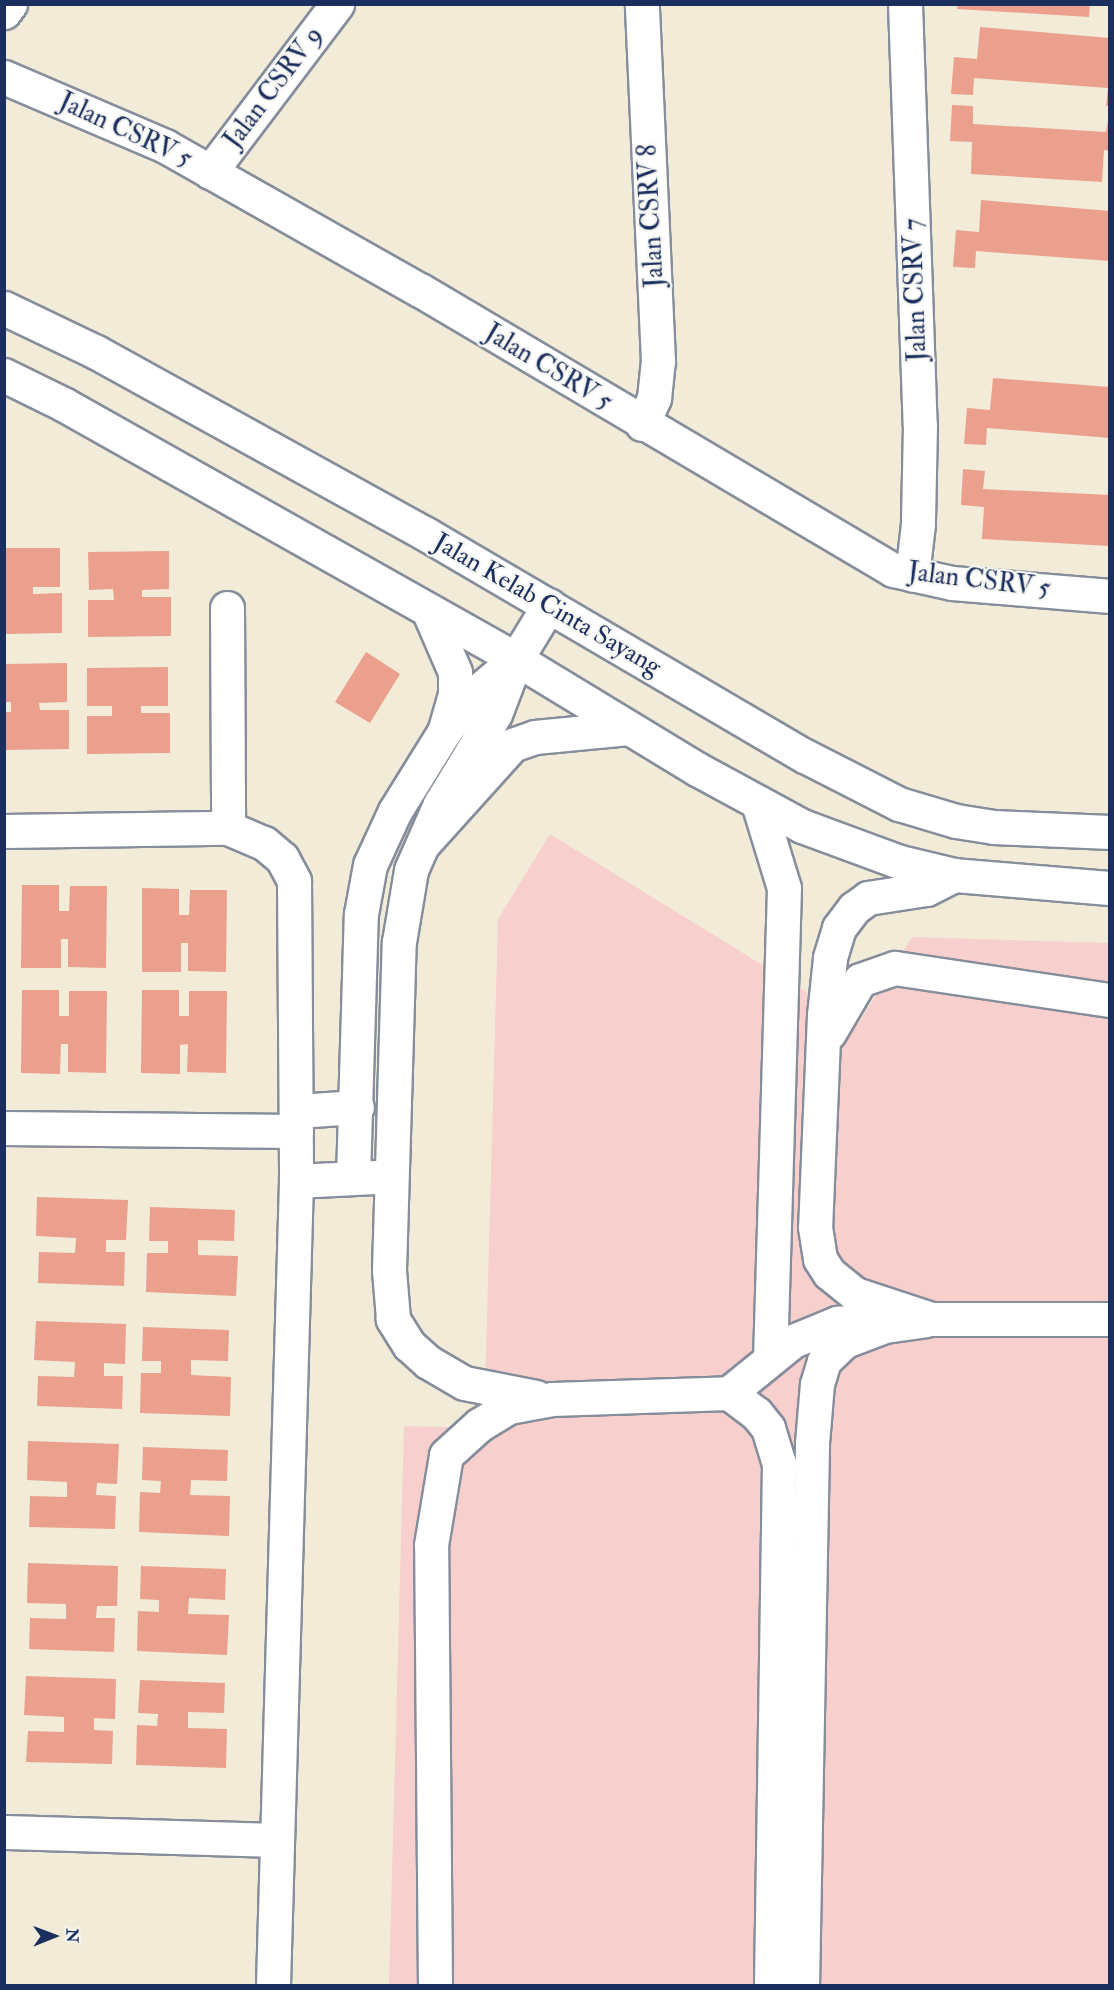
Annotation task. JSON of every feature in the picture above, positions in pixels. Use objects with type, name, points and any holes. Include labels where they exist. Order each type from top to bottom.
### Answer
[{"type":"street","points":[[4,12],[10,4]]},
{"type":"street","name":"Jalan CSRV 9","points":[[210,172],[337,4]]},
{"type":"street","name":"Jalan CSRV 8","points":[[642,4],[658,361],[654,398],[642,424]]},
{"type":"street","name":"Jalan CSRV 7","points":[[905,4],[920,425],[918,524],[912,575]]},
{"type":"street","name":"Jalan CSRV 5","points":[[4,77],[129,129],[210,172],[420,290],[642,424],[868,556],[912,575],[952,583],[1110,596]]},
{"type":"street","name":"Jalan Kelab Cinta Sayang","points":[[4,308],[96,352],[549,605],[805,756],[899,804],[956,821],[993,827],[1110,832]]},
{"type":"street","points":[[4,375],[63,404],[516,659],[758,803],[838,841],[954,875],[1110,888]]},
{"type":"street","points":[[549,605],[516,659],[495,714],[456,774],[423,844],[405,892],[399,942],[389,1270],[393,1319],[398,1331],[428,1362],[464,1383],[552,1399]]},
{"type":"street","points":[[227,608],[228,828]]},
{"type":"street","points":[[429,612],[455,672],[454,694],[444,732]]},
{"type":"street","points":[[353,1178],[363,892],[382,836],[444,732],[472,696],[516,659]]},
{"type":"street","points":[[423,844],[512,745],[535,737],[629,728]]},
{"type":"street","points":[[758,803],[784,888],[770,1356]]},
{"type":"street","points":[[4,831],[228,828],[273,850],[282,858],[294,881],[296,1181],[273,1986]]},
{"type":"street","points":[[931,1319],[855,1294],[829,1274],[820,1259],[815,1227],[823,1044],[830,958],[839,928],[854,908],[868,898],[926,889],[954,875]]},
{"type":"street","points":[[823,1044],[860,980],[896,968],[1110,1000]]},
{"type":"street","points":[[4,1128],[296,1121],[357,1107]]},
{"type":"street","points":[[296,1181],[392,1176]]},
{"type":"street","points":[[802,1986],[814,1512],[812,1443],[817,1384],[824,1361],[845,1341],[885,1326],[931,1319]]},
{"type":"street","points":[[729,1393],[770,1356],[812,1331],[837,1323],[931,1319],[1110,1319]]},
{"type":"street","points":[[1066,1319],[1110,1336]]},
{"type":"street","points":[[435,1986],[431,1545],[439,1486],[446,1455],[478,1425],[509,1407],[552,1399],[729,1393],[756,1413],[768,1428],[779,1463],[771,1986]]},
{"type":"street","points":[[4,1832],[277,1840]]},
{"type":"shaded area","points":[[550,834],[858,1024],[912,937],[1109,943],[1109,1985],[389,1986],[404,1426],[484,1428],[498,919]]},
{"type":"building","points":[[958,4],[1090,4],[1089,17],[957,9]]},
{"type":"building","points":[[980,27],[1110,38],[1110,106],[1106,106],[1108,88],[974,78],[973,95],[951,94],[954,57],[977,59]]},
{"type":"building","points":[[952,105],[973,106],[973,124],[1106,132],[1110,110],[1110,151],[1104,150],[1102,182],[971,174],[972,142],[950,141]]},
{"type":"building","points":[[981,200],[1110,211],[1110,261],[976,251],[975,268],[953,267],[956,230],[979,232]]},
{"type":"building","points":[[993,378],[1110,387],[1110,438],[987,428],[986,445],[964,444],[967,408],[990,410]]},
{"type":"building","points":[[963,469],[985,471],[983,489],[1110,495],[1110,546],[982,539],[984,507],[961,505]]},
{"type":"building","points":[[4,548],[60,548],[60,587],[33,587],[33,594],[62,593],[62,633],[4,634]]},
{"type":"building","points":[[169,551],[169,589],[142,590],[142,597],[171,597],[171,636],[88,637],[88,600],[114,600],[113,589],[89,590],[88,552]]},
{"type":"building","points":[[366,652],[400,674],[370,723],[335,702]]},
{"type":"building","points":[[67,663],[67,702],[39,703],[40,710],[69,710],[69,749],[4,750],[4,712],[11,712],[11,702],[4,702],[4,664]]},
{"type":"building","points":[[168,667],[168,706],[141,706],[141,713],[170,713],[170,753],[87,754],[87,716],[112,716],[112,706],[87,706],[87,668]]},
{"type":"building","points":[[22,885],[59,885],[59,911],[69,911],[70,886],[107,886],[106,968],[68,967],[68,939],[61,939],[61,968],[21,968]]},
{"type":"building","points":[[142,888],[179,889],[179,915],[189,915],[190,890],[227,890],[226,972],[188,971],[188,943],[181,943],[181,972],[142,972]]},
{"type":"building","points":[[22,990],[59,990],[59,1016],[69,1016],[69,991],[107,991],[106,1073],[68,1072],[68,1044],[61,1044],[60,1074],[21,1073]]},
{"type":"building","points":[[142,990],[179,990],[179,1016],[189,1016],[189,991],[227,991],[226,1073],[187,1072],[188,1044],[180,1045],[180,1074],[141,1073]]},
{"type":"building","points":[[37,1197],[128,1200],[126,1240],[106,1240],[106,1252],[125,1252],[124,1286],[38,1283],[39,1252],[75,1253],[76,1238],[36,1236]]},
{"type":"building","points":[[150,1207],[235,1210],[234,1241],[198,1240],[198,1255],[238,1256],[236,1296],[146,1292],[147,1253],[168,1253],[168,1241],[149,1241]]},
{"type":"building","points":[[36,1321],[126,1324],[125,1364],[104,1363],[104,1376],[123,1376],[122,1409],[37,1406],[38,1376],[74,1377],[75,1362],[34,1360]]},
{"type":"building","points":[[143,1327],[229,1330],[228,1361],[191,1360],[191,1375],[231,1377],[230,1416],[140,1413],[141,1373],[161,1373],[161,1361],[142,1361]]},
{"type":"building","points":[[28,1441],[119,1444],[117,1484],[97,1483],[96,1495],[116,1496],[115,1529],[29,1527],[30,1496],[67,1497],[67,1482],[27,1480]]},
{"type":"building","points":[[143,1447],[228,1450],[227,1481],[191,1480],[190,1495],[230,1496],[229,1536],[139,1532],[140,1492],[160,1493],[161,1481],[142,1480]]},
{"type":"building","points":[[28,1563],[118,1566],[117,1606],[97,1606],[96,1618],[115,1618],[114,1652],[29,1649],[30,1618],[66,1619],[66,1604],[27,1603]]},
{"type":"building","points":[[141,1566],[226,1569],[225,1600],[189,1598],[188,1614],[229,1615],[227,1655],[137,1651],[138,1611],[159,1612],[159,1600],[140,1599]]},
{"type":"building","points":[[26,1676],[116,1679],[115,1719],[94,1718],[94,1730],[113,1731],[112,1764],[26,1762],[28,1731],[64,1732],[64,1717],[24,1715]]},
{"type":"building","points":[[140,1680],[225,1683],[224,1713],[188,1712],[188,1728],[227,1729],[226,1768],[136,1765],[137,1725],[157,1726],[158,1714],[138,1713]]}]
